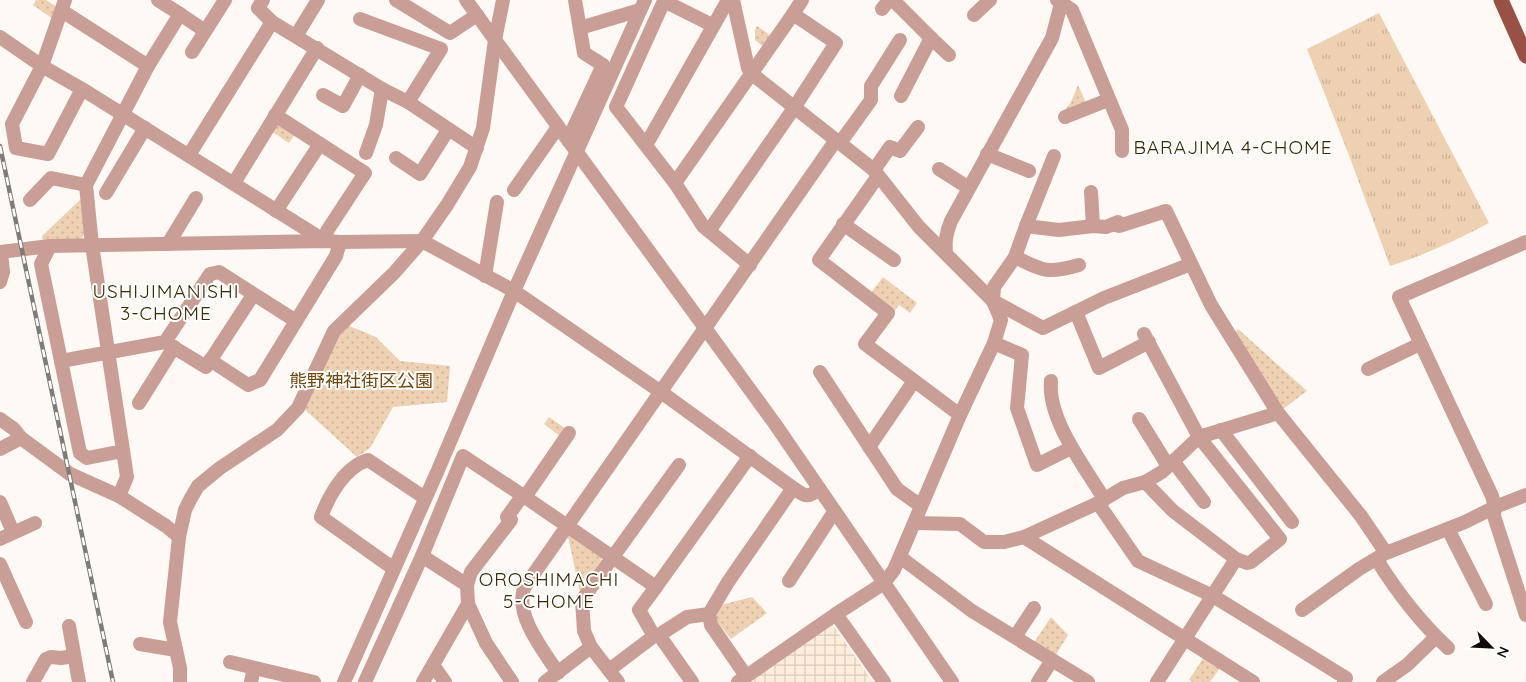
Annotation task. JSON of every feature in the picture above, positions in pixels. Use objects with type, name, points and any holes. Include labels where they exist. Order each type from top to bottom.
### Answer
[{"type":"main road","points":[[1500,0],[1526,56]]},
{"type":"street","points":[[192,52],[225,0]]},
{"type":"street","points":[[263,0],[258,8],[272,22],[382,89],[408,102],[477,148]]},
{"type":"street","points":[[296,36],[318,0]]},
{"type":"street","points":[[396,0],[450,33],[477,15]]},
{"type":"street","points":[[466,0],[706,329],[952,682]]},
{"type":"street","points":[[180,682],[180,668],[170,622],[179,537],[185,510],[198,486],[220,468],[278,430],[298,408],[334,331],[394,273],[422,241],[470,167],[483,128],[495,40],[503,0]]},
{"type":"street","points":[[568,140],[603,65],[584,53],[576,0]]},
{"type":"street","points":[[646,145],[712,25],[728,0]]},
{"type":"street","points":[[733,0],[748,68],[752,74],[876,173],[919,227],[993,301],[1043,328],[1104,298],[1191,264]]},
{"type":"street","points":[[675,183],[802,0]]},
{"type":"street","points":[[893,0],[949,55]]},
{"type":"street","points":[[974,15],[990,0]]},
{"type":"street","points":[[163,1],[205,31]]},
{"type":"street","points":[[712,25],[664,1],[616,107],[675,183],[703,226],[750,265]]},
{"type":"street","points":[[946,253],[947,232],[987,154],[1052,38],[1060,1],[1072,10],[1122,130],[1122,152]]},
{"type":"street","points":[[580,28],[642,5]]},
{"type":"street","points":[[345,682],[514,291],[642,5]]},
{"type":"street","points":[[82,89],[48,154],[16,148],[12,124],[42,66],[63,6],[148,66]]},
{"type":"street","points":[[119,496],[127,478],[92,245],[86,185],[148,66],[180,14]]},
{"type":"street","points":[[709,231],[794,108],[836,43],[793,14]]},
{"type":"street","points":[[360,19],[441,49],[408,102]]},
{"type":"street","points":[[189,155],[272,22]]},
{"type":"street","points":[[0,37],[42,66],[146,128],[325,241]]},
{"type":"street","points":[[902,96],[931,38]]},
{"type":"street","points":[[558,673],[530,630],[522,596],[524,588],[750,265],[838,142],[871,100],[871,86],[900,40]]},
{"type":"street","points":[[234,183],[316,48]]},
{"type":"street","points":[[323,95],[343,106],[360,75]]},
{"type":"street","points":[[366,153],[376,125],[382,89]]},
{"type":"street","points":[[1065,116],[1108,100]]},
{"type":"street","points":[[276,115],[365,173],[328,231],[325,241]]},
{"type":"street","points":[[514,190],[558,127]]},
{"type":"street","points":[[918,127],[900,150],[890,147],[876,173],[819,260],[888,314],[865,344],[960,415]]},
{"type":"street","points":[[106,193],[146,128]]},
{"type":"street","points":[[396,158],[420,174],[448,130]]},
{"type":"street","points":[[276,211],[320,144]]},
{"type":"street","points":[[987,154],[1029,171]]},
{"type":"street","points":[[793,488],[728,582],[709,614],[711,625],[742,679],[884,583],[894,570],[960,415],[994,343],[1001,320],[993,301],[994,287],[1015,257],[1054,156]]},
{"type":"street","points":[[939,169],[969,188]]},
{"type":"street","points":[[30,200],[51,178],[86,185]]},
{"type":"street","points":[[1091,192],[1093,226]]},
{"type":"street","points":[[168,244],[196,198]]},
{"type":"street","points":[[485,276],[497,202]]},
{"type":"street","points":[[1026,226],[1059,230],[1093,226],[1106,227],[1118,222],[1120,226],[1166,211],[1212,305],[1278,413],[1361,516],[1394,587],[1436,637],[1448,648]]},
{"type":"street","points":[[843,224],[894,260]]},
{"type":"street","points":[[0,282],[3,272],[0,252],[50,246],[422,241],[514,291],[661,392],[793,488],[806,496],[819,489]]},
{"type":"street","points":[[210,360],[248,385],[260,380],[336,256],[340,242]]},
{"type":"street","points":[[1526,242],[1399,297],[1492,496],[1495,507],[1494,516],[1526,615]]},
{"type":"street","points":[[50,246],[41,264],[80,453],[87,458],[123,451]]},
{"type":"street","points":[[1015,257],[1042,270],[1063,270],[1079,265]]},
{"type":"street","points":[[139,403],[210,274],[219,272],[296,321]]},
{"type":"street","points":[[61,361],[108,352],[170,344],[206,367],[253,295]]},
{"type":"street","points":[[1076,312],[1099,368],[1146,338],[1199,437],[1280,539],[1251,562],[1247,563],[1236,559],[1173,511],[1145,482]]},
{"type":"street","points":[[994,343],[1022,355],[1017,408],[1037,465],[1071,448]]},
{"type":"street","points":[[1368,369],[1420,344]]},
{"type":"street","points":[[820,372],[897,489],[921,506]]},
{"type":"street","points":[[868,447],[914,381]]},
{"type":"street","points":[[1051,381],[1050,394],[1071,448],[1138,562],[1213,596],[1346,678],[1344,682]]},
{"type":"street","points":[[915,523],[960,524],[984,542],[1004,542],[1024,537],[1101,501],[1123,488],[1145,482],[1162,472],[1199,437],[1278,413]]},
{"type":"street","points":[[0,419],[14,429],[21,438],[70,474],[119,496],[179,537]]},
{"type":"street","points":[[1139,419],[1170,463],[1204,502]]},
{"type":"street","points":[[1221,430],[1292,522]]},
{"type":"street","points":[[512,682],[486,643],[468,604],[467,585],[471,572],[511,520],[507,517],[569,433]]},
{"type":"street","points":[[0,449],[21,438]]},
{"type":"street","points":[[365,682],[422,556],[463,456],[656,587]]},
{"type":"street","points":[[692,682],[639,610],[750,456]]},
{"type":"street","points":[[394,569],[321,517],[326,504],[335,490],[358,463],[368,460],[425,498]]},
{"type":"street","points":[[618,682],[591,647],[584,631],[582,600],[679,465]]},
{"type":"street","points":[[1302,610],[1381,556],[1526,495]]},
{"type":"street","points":[[0,502],[13,532]]},
{"type":"street","points":[[789,581],[834,512]]},
{"type":"street","points":[[0,539],[35,523]]},
{"type":"street","points":[[1448,528],[1486,604]]},
{"type":"street","points":[[1024,537],[1253,682]]},
{"type":"street","points":[[422,556],[467,585]]},
{"type":"street","points":[[900,557],[972,611],[1088,682]]},
{"type":"street","points":[[1157,682],[1236,559]]},
{"type":"street","points":[[0,564],[26,622]]},
{"type":"street","points":[[423,682],[468,604]]},
{"type":"street","points":[[1014,638],[1034,608]]},
{"type":"street","points":[[609,670],[687,617],[709,614]]},
{"type":"street","points":[[836,614],[884,682]]},
{"type":"street","points":[[69,626],[80,682]]},
{"type":"street","points":[[1383,682],[1407,665],[1436,637]]},
{"type":"street","points":[[140,644],[176,650]]},
{"type":"street","points":[[545,682],[591,647]]},
{"type":"street","points":[[33,682],[46,659],[74,656]]},
{"type":"street","points":[[1038,682],[1052,660]]},
{"type":"street","points":[[230,662],[314,682]]},
{"type":"street","points":[[433,665],[445,682]]},
{"type":"street","points":[[251,682],[254,668]]},
{"type":"shaded area","points":[[832,624],[873,682],[749,682]]},
{"type":"green space","points":[[36,0],[46,0],[57,7],[53,19],[33,5]]},
{"type":"green space","points":[[1379,13],[1489,223],[1441,247],[1390,266],[1307,49]]},
{"type":"green space","points":[[757,26],[771,36],[764,47],[755,40]]},
{"type":"green space","points":[[1078,85],[1087,105],[1062,114],[1071,102]]},
{"type":"green space","points":[[281,125],[295,134],[289,143],[271,131],[275,126]]},
{"type":"green space","points":[[82,198],[86,231],[81,239],[43,242],[42,236]]},
{"type":"green space","points":[[883,277],[917,303],[910,313],[899,305],[893,313],[870,294]]},
{"type":"green space","name":"熊野神社街区公園","points":[[347,325],[376,337],[400,361],[450,366],[447,402],[393,407],[370,448],[357,457],[302,407],[337,333]]},
{"type":"green space","points":[[1238,329],[1307,391],[1283,409],[1235,332]]},
{"type":"green space","points":[[549,417],[566,429],[561,437],[544,424]]},
{"type":"green space","points":[[571,534],[601,556],[602,561],[580,593],[568,536]]},
{"type":"green space","points":[[752,597],[767,613],[731,639],[715,619],[721,605]]},
{"type":"green space","points":[[1051,617],[1068,635],[1054,658],[1033,644]]},
{"type":"green space","points":[[1204,657],[1220,668],[1210,682],[1192,682],[1189,680]]},
{"type":"railway","points":[[0,146],[113,682]]},
{"type":"district","name":"BARAJIMA 4-CHOME","points":[[1233,147]]},
{"type":"district","name":"USHIJIMANISHI 3-CHOME","points":[[166,302]]},
{"type":"district","name":"OROSHIMACHI 5-CHOME","points":[[549,590]]}]
